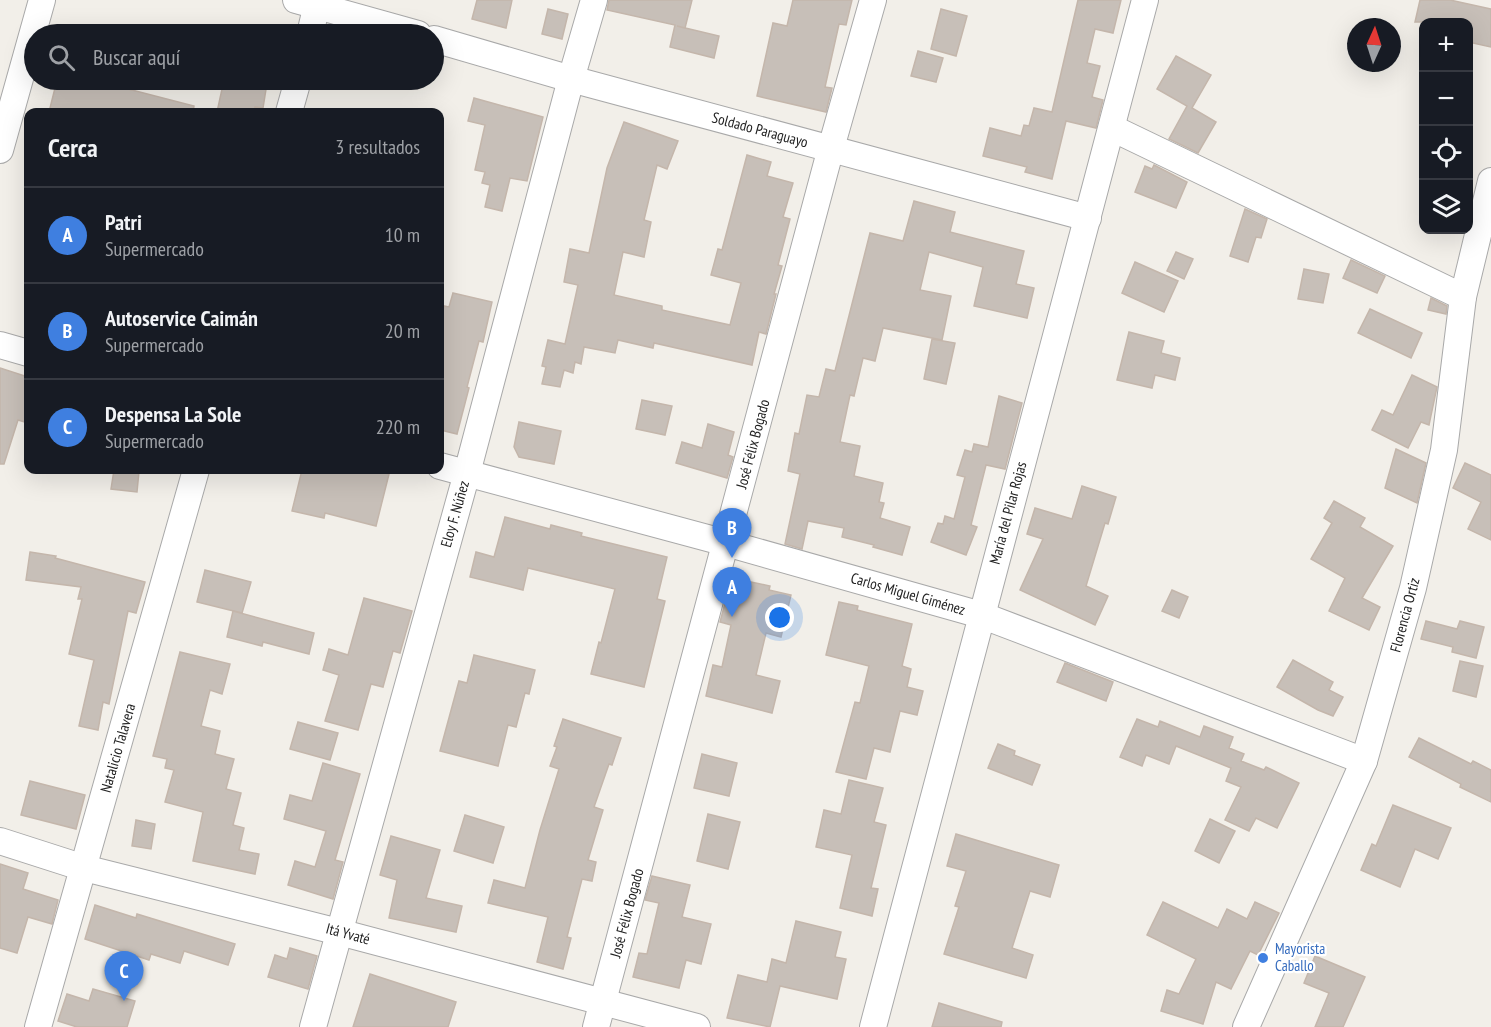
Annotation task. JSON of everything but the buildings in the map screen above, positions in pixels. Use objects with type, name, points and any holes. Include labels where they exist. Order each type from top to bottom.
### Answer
[{"type":"street","points":[[35,24],[42,0]]},
{"type":"street","name":"Eloy F. Núñez","points":[[313,1027],[467,473],[594,0]]},
{"type":"street","name":"José Félix Bogado","points":[[599,1015],[831,148],[873,0]]},
{"type":"street","name":"María del Pilar Rojas","points":[[873,1027],[1145,0]]},
{"type":"street","points":[[310,24],[311,2],[385,24]]},
{"type":"street","name":"Soldado Paraguayo","points":[[444,42],[571,79],[1088,218]]},
{"type":"street","points":[[0,150],[24,64]]},
{"type":"street","points":[[291,108],[296,90]]},
{"type":"street","points":[[1112,128],[1463,297]]},
{"type":"street","name":"Florencia Ortiz","points":[[1246,1027],[1364,760],[1413,588],[1444,450],[1463,297],[1491,181]]},
{"type":"street","points":[[0,345],[24,352]]},
{"type":"street","name":"Carlos Miguel Giménez","points":[[444,467],[981,615],[1364,760]]},
{"type":"street","name":"Natalicio Talavera","points":[[38,1027],[195,474]]},
{"type":"street","name":"Itá Yvaté","points":[[0,841],[84,868],[339,932],[599,1015],[697,1027]]},
{"type":"place","name":"Autoservice Caimán","points":[[732,558]]},
{"type":"place","name":"Patri","points":[[732,617]]},
{"type":"place","name":"Mayorista Caballo","points":[[1263,958]]},
{"type":"place","name":"Despensa La Sole","points":[[124,1001]]}]
